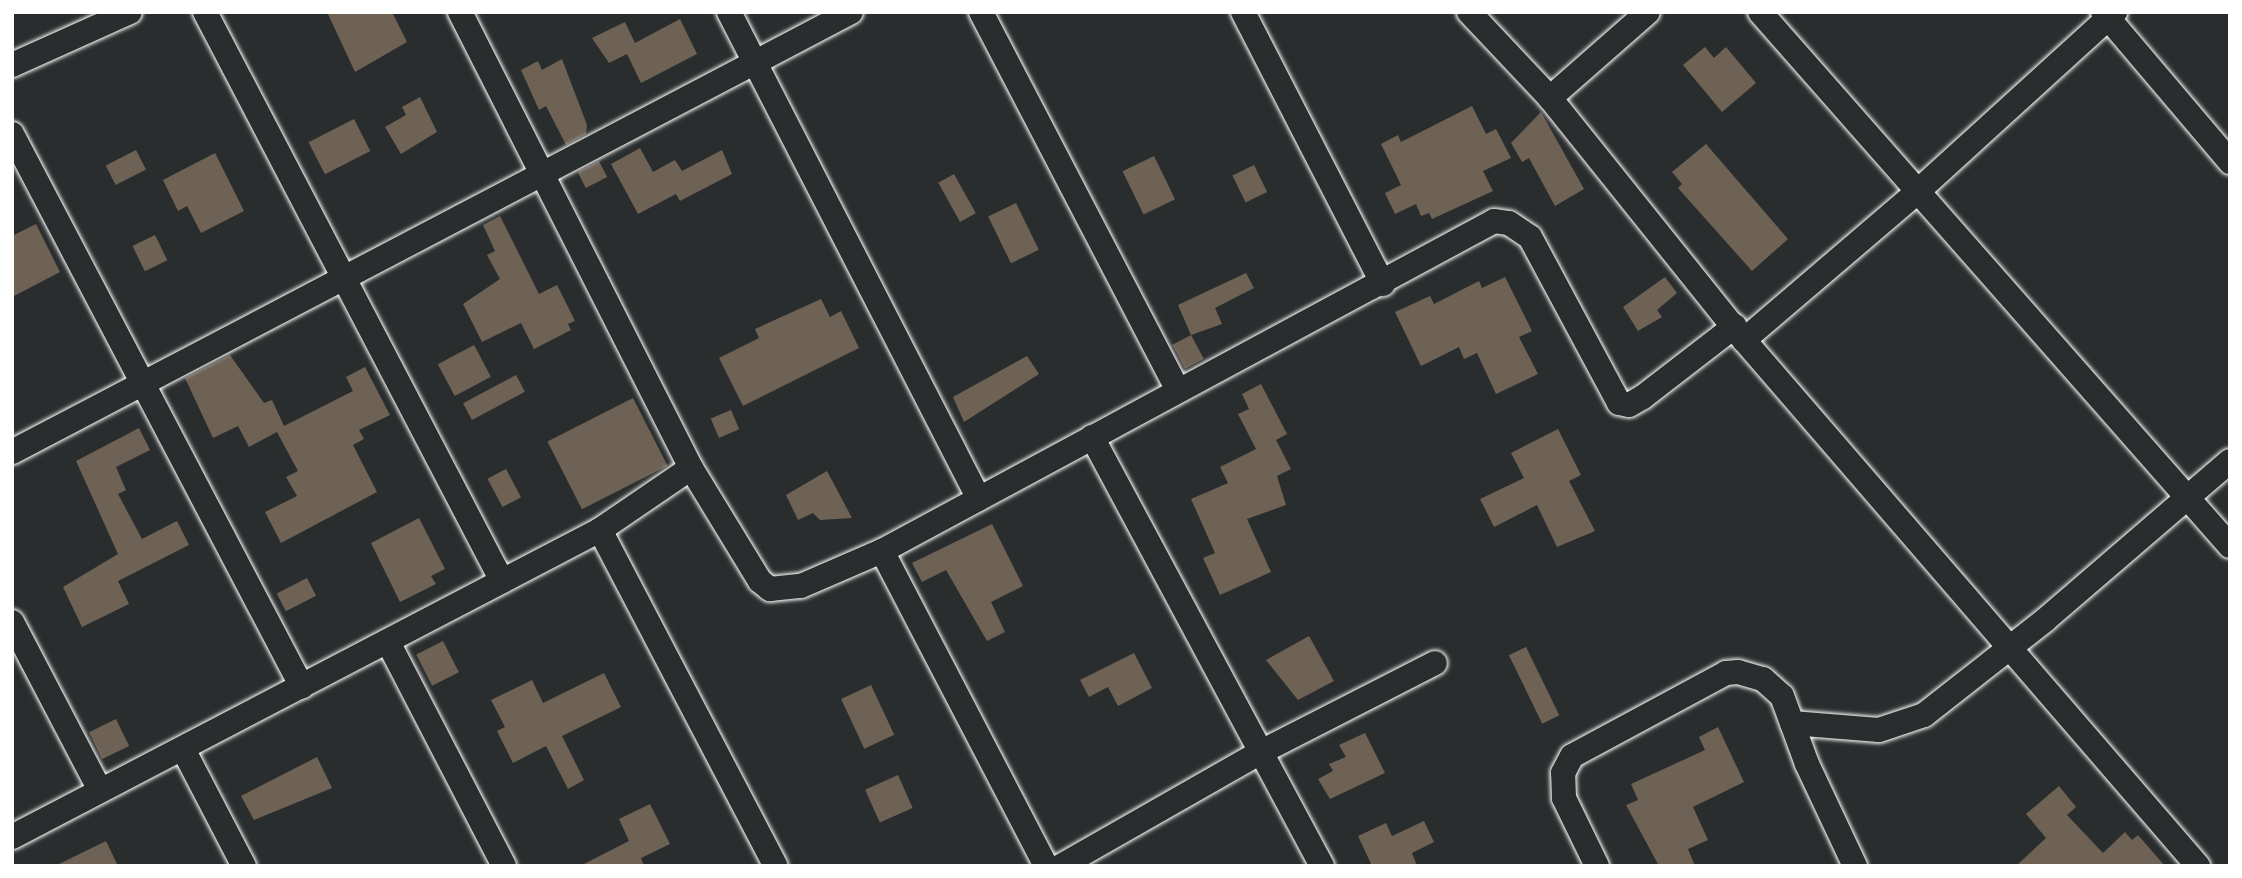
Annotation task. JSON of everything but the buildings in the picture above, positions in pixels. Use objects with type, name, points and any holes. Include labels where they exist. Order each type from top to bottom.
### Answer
[{"type":"street","points":[[12,65],[130,12]]},
{"type":"street","points":[[205,12],[346,277],[502,580]]},
{"type":"street","points":[[460,12],[546,173],[691,468],[760,581],[770,589],[801,586],[881,551],[1178,390],[1383,284],[1494,221],[1509,223],[1530,237],[1605,385],[1619,403],[1629,405],[1740,333],[1917,192],[2109,14],[2230,162]]},
{"type":"street","points":[[729,12],[979,499]]},
{"type":"street","points":[[12,452],[851,12]]},
{"type":"street","points":[[981,12],[1178,390]]},
{"type":"street","points":[[1243,12],[1383,284]]},
{"type":"street","points":[[1469,12],[1550,98],[1740,333],[2198,866]]},
{"type":"street","points":[[1550,98],[1648,12]]},
{"type":"street","points":[[1760,12],[2230,545]]},
{"type":"street","points":[[12,134],[140,384],[302,687]]},
{"type":"street","points":[[1092,437],[1263,751],[1322,866]]},
{"type":"street","points":[[1792,723],[1854,730],[1902,725],[1943,701],[2010,648],[2230,461]]},
{"type":"street","points":[[12,837],[389,644],[502,580],[600,530],[691,468]]},
{"type":"street","points":[[600,530],[775,866]]},
{"type":"street","points":[[881,551],[1046,866]]},
{"type":"street","points":[[12,622],[100,790]]},
{"type":"street","points":[[389,644],[505,866]]},
{"type":"street","points":[[1061,866],[1263,751],[1435,663]]},
{"type":"street","points":[[1597,866],[1562,785],[1567,764],[1579,749],[1726,673],[1751,674],[1773,686],[1789,707],[1792,723],[1855,866]]},
{"type":"street","points":[[183,749],[244,866]]}]
